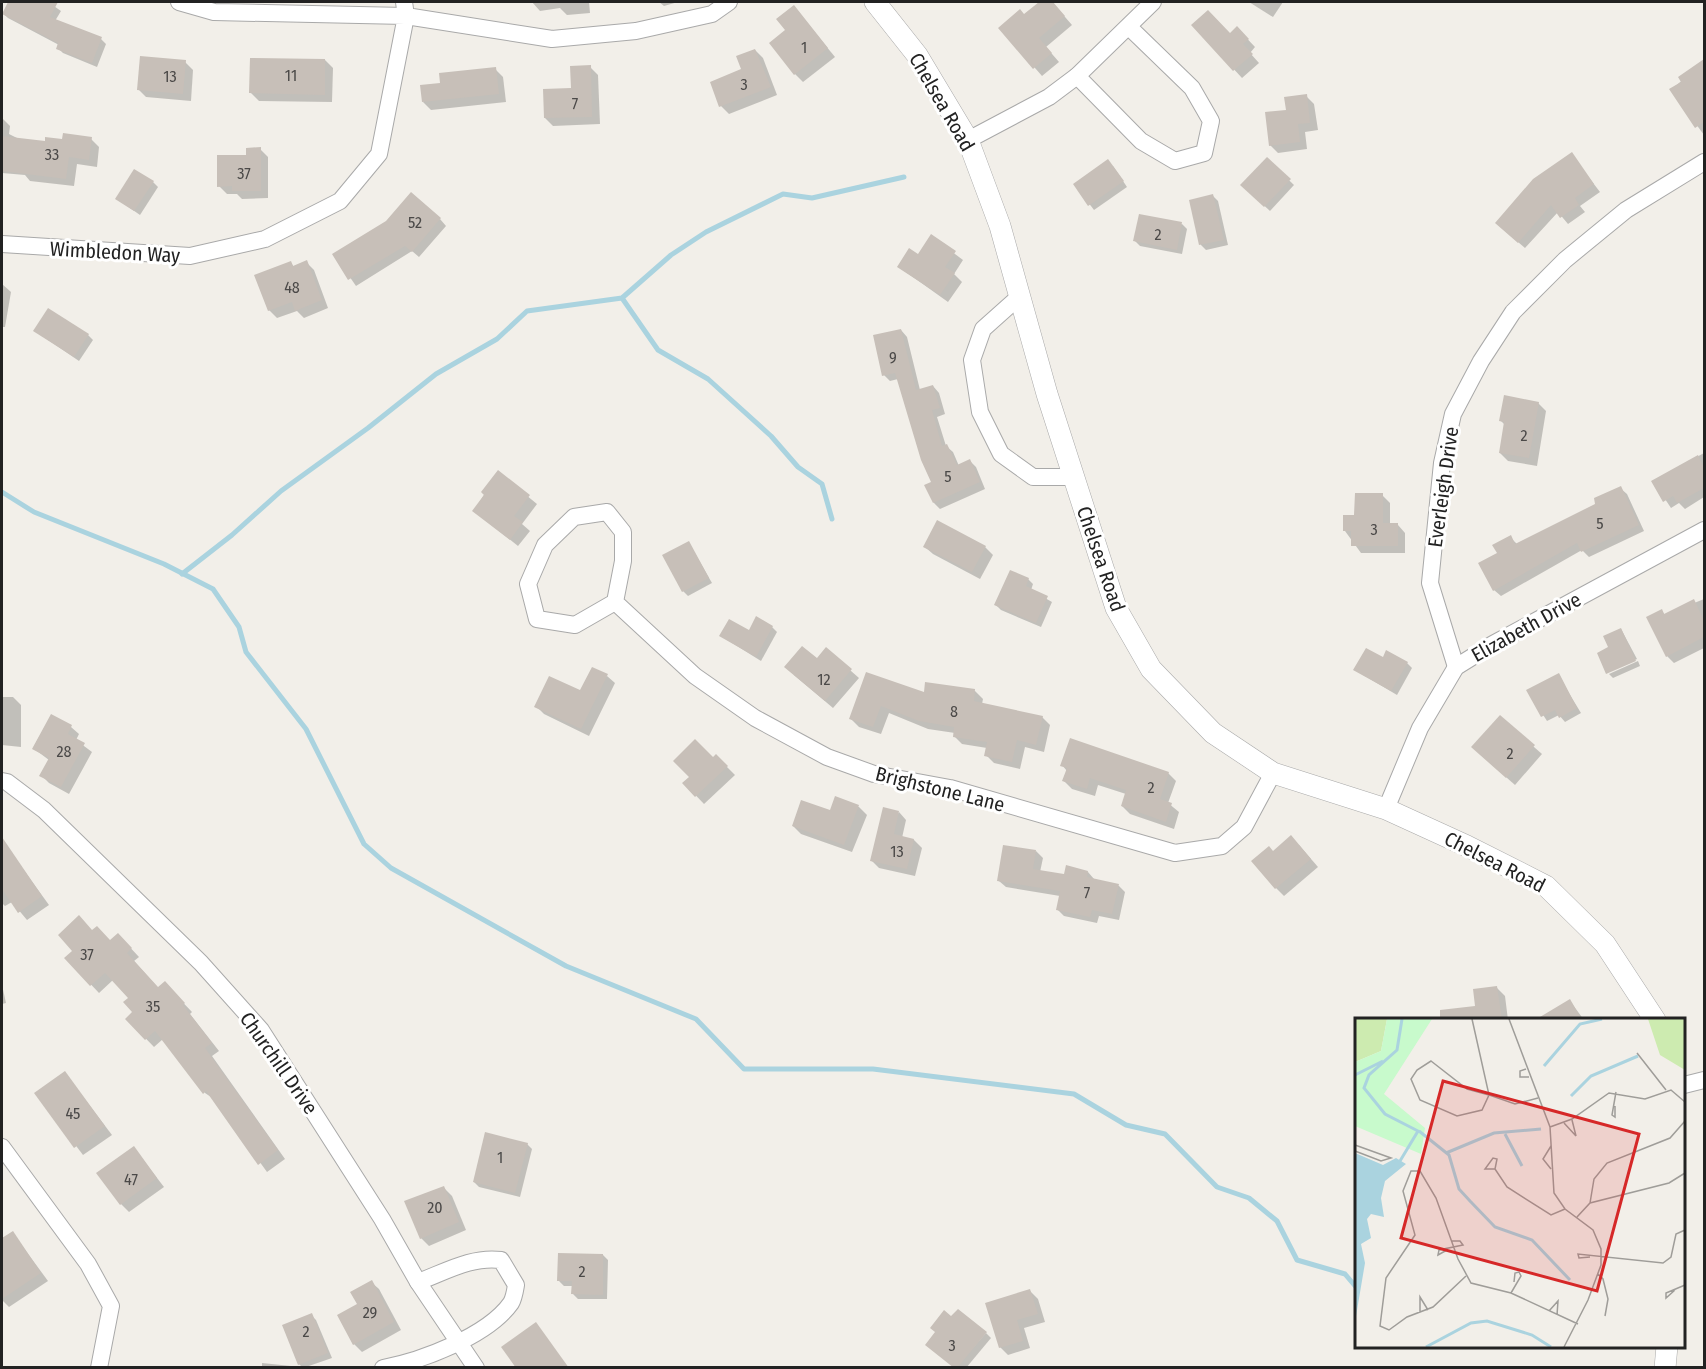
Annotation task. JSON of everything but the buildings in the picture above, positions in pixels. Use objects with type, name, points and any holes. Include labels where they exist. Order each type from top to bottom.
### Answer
[{"type":"street","points":[[179,2],[214,12],[405,9],[552,39],[636,31],[712,14],[729,2]]},
{"type":"street","name":"Chelsea Road","points":[[874,2],[917,55],[968,140],[1000,226],[1073,477],[1116,608],[1150,669],[1213,733],[1273,773],[1386,809],[1546,886],[1605,944],[1654,1018]]},
{"type":"street","points":[[968,140],[1031,108],[1077,76],[1153,2]]},
{"type":"street","name":"Wimbledon Way","points":[[2,244],[190,256],[265,239],[340,201],[379,154],[405,9]]},
{"type":"street","points":[[1077,76],[1141,141],[1175,161],[1204,153],[1211,121],[1192,88],[1129,27]]},
{"type":"street","name":"Everleigh Drive","points":[[1456,667],[1430,583],[1442,463],[1454,414],[1481,361],[1513,312],[1565,260],[1626,210],[1704,162]]},
{"type":"street","points":[[1020,296],[983,329],[972,360],[980,412],[1001,454],[1033,477],[1073,477]]},
{"type":"street","points":[[607,512],[623,532],[623,561],[615,602],[575,625],[537,619],[528,584],[545,545],[574,517],[607,512]]},
{"type":"street","name":"Elizabeth Drive","points":[[1386,809],[1420,728],[1456,667],[1514,632],[1704,530]]},
{"type":"street","name":"Brighstone Lane","points":[[615,602],[695,676],[755,718],[827,757],[874,774],[950,788],[1175,853],[1222,846],[1245,827],[1273,773]]},
{"type":"street","name":"Churchill Drive","points":[[2,781],[7,782],[44,810],[201,963],[261,1030],[375,1209],[418,1282],[476,1368]]},
{"type":"street","points":[[1685,1085],[1704,1080]]},
{"type":"street","points":[[2,1147],[88,1264],[111,1306],[99,1368]]},
{"type":"street","points":[[383,1368],[403,1366],[459,1343],[499,1316],[512,1301],[516,1285],[501,1260],[476,1259],[418,1282]]},
{"type":"street","points":[[1665,1368],[1667,1348]]},
{"type":"waterway","points":[[182,574],[232,535],[281,491],[368,428],[436,374],[497,339],[527,311],[622,298],[671,255],[706,232],[783,194],[812,198],[904,177]]},
{"type":"waterway","points":[[622,298],[658,350],[708,379],[771,436],[798,467],[822,484],[832,519]]},
{"type":"waterway","points":[[2,492],[34,512],[164,564],[213,589],[239,627],[246,652],[306,729],[364,844],[391,868],[566,966],[696,1019],[744,1069],[873,1069],[1074,1094],[1126,1125],[1165,1134],[1217,1187],[1249,1198],[1277,1221],[1297,1260],[1345,1274],[1355,1286]]}]
